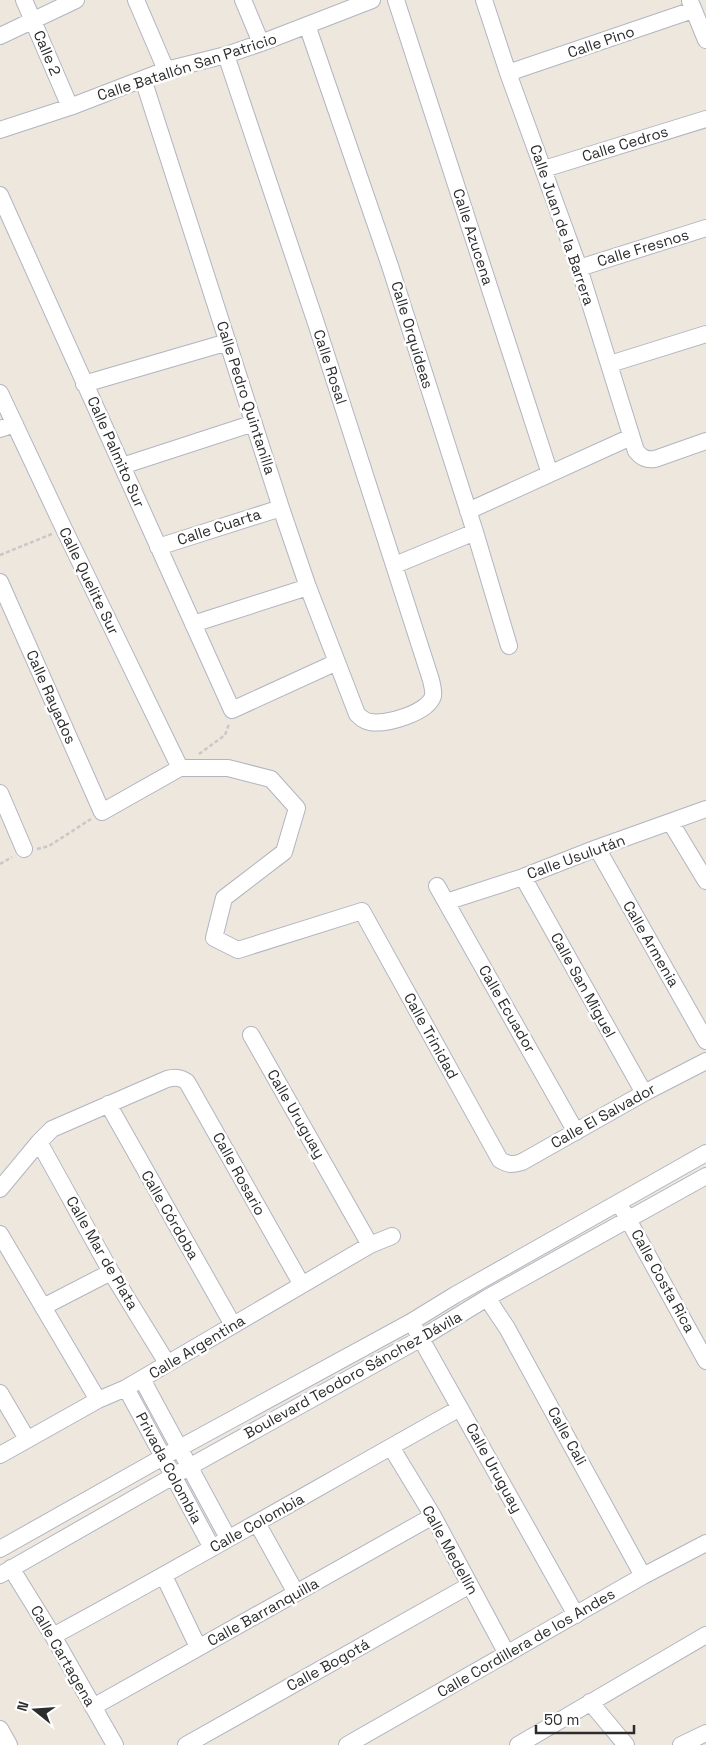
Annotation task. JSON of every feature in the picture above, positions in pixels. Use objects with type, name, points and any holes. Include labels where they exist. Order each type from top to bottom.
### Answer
[{"type":"street","name":"Calle 2","points":[[24,0],[70,106]]},
{"type":"street","points":[[0,36],[76,0]]},
{"type":"street","points":[[136,0],[166,70]]},
{"type":"street","points":[[243,0],[261,43]]},
{"type":"street","name":"Calle Azucena","points":[[396,0],[550,474]]},
{"type":"street","name":"Calle Juan de la Barrera","points":[[484,0],[508,73],[579,268],[634,444]]},
{"type":"street","name":"Calle Batallón San Patricio","points":[[0,130],[166,70],[226,55],[261,43],[307,26],[364,1]]},
{"type":"street","points":[[691,5],[706,40]]},
{"type":"street","name":"Calle Pino","points":[[508,73],[691,5]]},
{"type":"street","name":"Calle Orquídeas","points":[[307,26],[390,266],[475,532],[509,646]]},
{"type":"street","name":"Calle Rosal","points":[[226,55],[395,565],[434,694],[430,702],[423,708],[386,722],[364,720],[357,714]]},
{"type":"street","name":"Calle Pedro Quintanilla","points":[[143,79],[281,508],[308,587],[357,714]]},
{"type":"street","name":"Calle Cedros","points":[[544,169],[706,119]]},
{"type":"street","name":"Calle Palmito Sur","points":[[0,195],[232,710]]},
{"type":"street","name":"Calle Fresnos","points":[[579,268],[706,228]]},
{"type":"street","points":[[610,364],[706,334]]},
{"type":"street","points":[[84,384],[228,342]]},
{"type":"street","name":"Calle Quelite Sur","points":[[0,393],[7,426],[64,529],[180,768]]},
{"type":"street","points":[[122,466],[254,423]]},
{"type":"street","points":[[468,511],[550,474],[634,444],[642,458],[648,460],[706,441]]},
{"type":"street","name":"Calle Cuarta","points":[[158,547],[281,508]]},
{"type":"street","points":[[395,565],[475,532]]},
{"type":"street","points":[[193,624],[308,587]]},
{"type":"street","name":"Calle Rayados","points":[[2,591],[102,812]]},
{"type":"street","points":[[232,710],[337,662]]},
{"type":"street","points":[[102,812],[180,768]]},
{"type":"street","name":"Calle Trinidad","points":[[180,768],[228,768],[271,779],[297,808],[284,852],[224,898],[214,938],[238,950],[362,911],[500,1160]]},
{"type":"street","points":[[0,793],[24,849]]},
{"type":"street","name":"Calle Usulután","points":[[446,902],[523,877],[706,809]]},
{"type":"street","points":[[671,823],[706,881]]},
{"type":"street","name":"Calle Armenia","points":[[597,848],[706,1041]]},
{"type":"street","name":"Calle San Miguel","points":[[523,877],[644,1093]]},
{"type":"street","name":"Calle Ecuador","points":[[437,886],[576,1132]]},
{"type":"street","name":"Calle Uruguay","points":[[251,1035],[370,1244]]},
{"type":"street","name":"Calle El Salvador","points":[[500,1160],[508,1165],[516,1164],[706,1061]]},
{"type":"street","name":"Calle Rosario","points":[[108,1104],[167,1079],[182,1078],[187,1082],[302,1285]]},
{"type":"street","points":[[0,1189],[38,1142],[52,1129],[108,1104]]},
{"type":"street","name":"Calle Córdoba","points":[[108,1104],[233,1325]]},
{"type":"street","name":"Calle Mar de Plata","points":[[38,1142],[111,1272],[167,1363]]},
{"type":"street","name":"Boulevard Teodoro Sánchez Dávila","points":[[0,1549],[179,1448],[411,1322],[454,1295],[706,1153]]},
{"type":"street","name":"Boulevard Teodoro Sánchez Dávila","points":[[6,1571],[488,1298],[704,1181]]},
{"type":"street","name":"Calle Costa Rica","points":[[619,1202],[706,1361]]},
{"type":"street","points":[[0,1234],[98,1400]]},
{"type":"street","name":"Calle Argentina","points":[[0,1455],[98,1400],[142,1379],[370,1244],[392,1236]]},
{"type":"street","points":[[43,1307],[111,1272]]},
{"type":"street","name":"Calle Cali","points":[[488,1298],[507,1328],[643,1576]]},
{"type":"street","name":"Calle Uruguay","points":[[411,1322],[576,1615]]},
{"type":"street","name":"Privada Colombia","points":[[142,1379],[228,1538]]},
{"type":"street","name":"Privada Colombia","points":[[126,1388],[212,1548]]},
{"type":"street","points":[[0,1394],[27,1439]]},
{"type":"street","name":"Calle Colombia","points":[[53,1636],[164,1576],[460,1408]]},
{"type":"street","name":"Calle Medellín","points":[[391,1446],[433,1516],[507,1654]]},
{"type":"street","name":"Calle Barranquilla","points":[[93,1707],[433,1516]]},
{"type":"street","points":[[257,1523],[296,1593]]},
{"type":"street","name":"Calle Cordillera de los Andes","points":[[346,1745],[643,1576],[706,1543]]},
{"type":"street","name":"Calle Cartagena","points":[[6,1571],[53,1636],[115,1745]]},
{"type":"street","points":[[164,1576],[198,1648]]},
{"type":"street","name":"Calle Bogotá","points":[[186,1745],[470,1585]]},
{"type":"street","points":[[518,1745],[706,1635]]},
{"type":"street","points":[[590,1702],[626,1745]]},
{"type":"street","points":[[0,1729],[9,1745]]},
{"type":"street","points":[[680,1745],[706,1733]]},
{"type":"path","points":[[0,555],[64,529]]},
{"type":"path","points":[[180,768],[225,735],[229,728],[232,710]]},
{"type":"path","points":[[0,864],[24,849],[37,850],[49,846],[102,812]]}]
